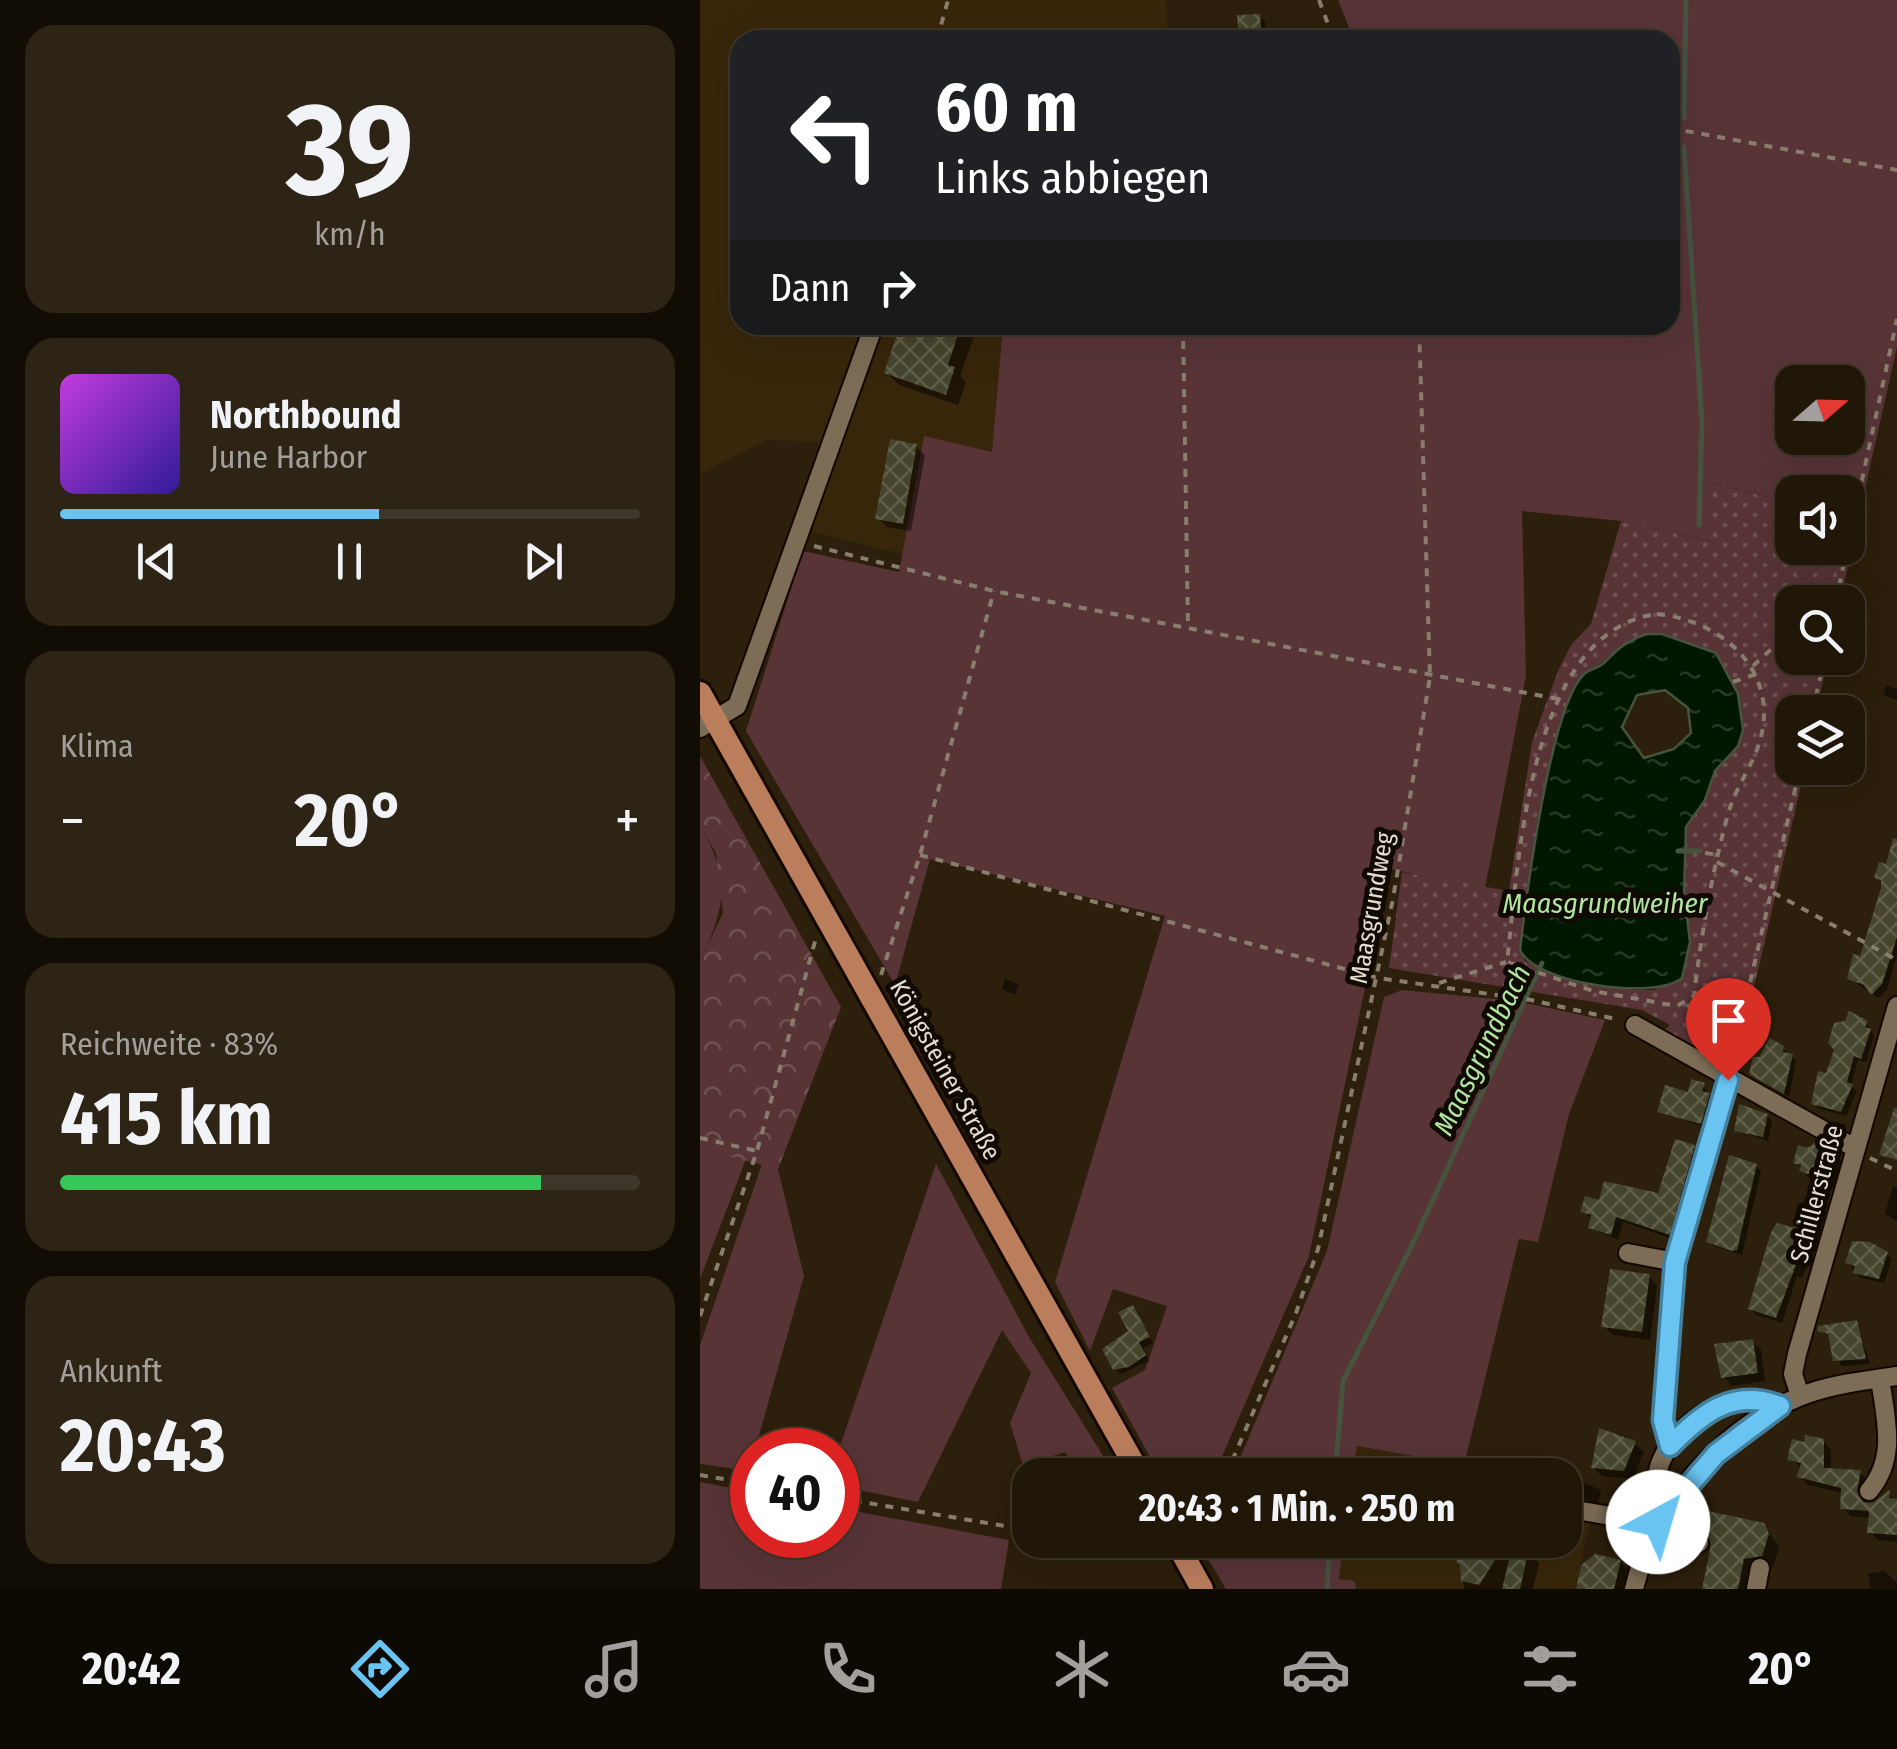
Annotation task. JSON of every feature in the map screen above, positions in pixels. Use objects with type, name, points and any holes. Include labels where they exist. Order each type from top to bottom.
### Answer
[{"type":"main road","name":"Königsteiner Straße","points":[[700,694],[708,725],[822,908],[1130,1458]]},
{"type":"main road","points":[[1185,1558],[1202,1589]]},
{"type":"street","points":[[708,725],[737,706],[871,335]]},
{"type":"street","name":"Schillerstraße","points":[[1800,1396],[1794,1374],[1798,1354],[1897,1006]]},
{"type":"street","points":[[1635,1025],[1855,1148]]},
{"type":"street","points":[[1670,1446],[1663,1420],[1675,1262],[1728,1080]]},
{"type":"street","points":[[1628,1253],[1675,1262]]},
{"type":"street","points":[[1656,1526],[1716,1454],[1780,1406],[1800,1396],[1892,1381],[1885,1473],[1869,1491]]},
{"type":"street","points":[[1634,1589],[1656,1526],[1658,1476],[1670,1446],[1698,1418],[1729,1402],[1765,1400],[1780,1406]]},
{"type":"street","points":[[1582,1511],[1656,1526],[1699,1543]]},
{"type":"street","points":[[1756,1589],[1760,1568]]},
{"type":"path","points":[[940,30],[948,0]]},
{"type":"path","points":[[1318,0],[1330,30]]},
{"type":"path","points":[[1680,130],[1897,170]]},
{"type":"path","points":[[1863,475],[1897,319]]},
{"type":"path","points":[[1184,335],[1188,629]]},
{"type":"path","name":"Maasgrundweg","points":[[1233,1458],[1296,1313],[1318,1249],[1378,978],[1430,678],[1419,335]]},
{"type":"path","points":[[799,542],[994,591],[1558,700]]},
{"type":"path","points":[[1840,583],[1843,565]]},
{"type":"path","points":[[872,996],[920,856],[994,591]]},
{"type":"path","points":[[1434,984],[1507,962],[1627,1000],[1677,1006],[1694,996],[1718,859],[1735,794],[1760,742],[1764,718],[1756,674],[1738,647],[1694,620],[1656,614],[1635,616],[1616,624],[1586,651],[1558,700],[1532,788],[1507,962]]},
{"type":"path","points":[[1753,666],[1775,646]]},
{"type":"path","points":[[1733,682],[1756,674]]},
{"type":"path","points":[[1728,1080],[1796,785]]},
{"type":"path","points":[[1704,853],[1897,960]]},
{"type":"path","points":[[920,856],[1378,978],[1599,1012],[1635,1025]]},
{"type":"path","points":[[1516,882],[1526,884]]},
{"type":"path","points":[[700,1316],[757,1151],[822,908]]},
{"type":"path","points":[[1687,1003],[1728,1080]]},
{"type":"path","points":[[700,1138],[757,1151]]},
{"type":"path","points":[[1855,1148],[1897,1172]]},
{"type":"path","points":[[700,1475],[730,1480]]},
{"type":"path","points":[[860,1502],[1012,1527]]},
{"type":"shaded area","points":[[700,0],[1166,0],[1168,30],[730,30],[730,335],[1002,335],[992,452],[924,437],[903,554],[813,532],[818,442],[767,440],[700,474]]},
{"type":"shaded area","points":[[1356,1446],[1424,1458],[1355,1458]]},
{"type":"shaded area","points":[[1582,1506],[1593,1509],[1582,1558]]},
{"type":"shaded area","points":[[1342,1558],[1582,1558],[1575,1589],[1356,1589],[1355,1581],[1339,1579]]},
{"type":"green space","points":[[1338,0],[1897,0],[1897,347],[1865,489],[1865,475],[1775,475],[1775,499],[1712,483],[1711,541],[1621,521],[1522,511],[1526,676],[1485,888],[1390,869],[1309,1256],[1221,1458],[1151,1458],[1112,1388],[1145,1370],[1167,1306],[1113,1289],[1090,1351],[1055,1282],[1165,916],[930,859],[895,985],[746,731],[803,551],[899,572],[924,436],[992,452],[1002,335],[1680,335],[1680,30],[1350,30]]},
{"type":"green space","points":[[1711,483],[1775,499],[1775,565],[1848,565],[1844,585],[1775,585],[1775,675],[1824,675],[1820,695],[1775,695],[1775,785],[1801,785],[1731,1086],[1648,1044],[1670,1025],[1642,1010],[1389,968],[1402,872],[1509,891],[1532,742],[1571,645],[1591,624],[1621,521],[1710,541]],"holes":[[[1685,642],[1716,653],[1741,705],[1743,730],[1738,746],[1715,772],[1705,800],[1686,827],[1684,891],[1690,942],[1655,990],[1588,983],[1554,974],[1524,960],[1540,817],[1567,710],[1583,675],[1602,663]]]},
{"type":"green space","points":[[700,756],[841,1007],[778,1169],[700,1149],[700,961],[723,913],[716,853],[700,826]]},
{"type":"green space","points":[[700,826],[717,862],[721,894],[715,925],[700,961]]},
{"type":"green space","points":[[1402,990],[1516,1001],[1605,1020],[1569,1114],[1538,1242],[1519,1239],[1466,1458],[1425,1458],[1357,1446],[1355,1458],[1240,1458],[1327,1251],[1384,997]]},
{"type":"green space","points":[[700,1149],[746,1159],[700,1279]]},
{"type":"green space","points":[[762,1164],[778,1169],[804,1276],[761,1428],[730,1428],[730,1468],[700,1464],[700,1345]]},
{"type":"green space","points":[[936,1164],[1029,1337],[1104,1458],[1069,1458],[1065,1452],[1047,1458],[1021,1458],[1010,1423],[1031,1373],[1002,1330],[918,1502],[860,1490],[860,1428],[846,1428]]},
{"type":"green space","points":[[700,1482],[730,1488],[730,1558],[860,1558],[860,1512],[1009,1540],[1001,1589],[700,1589]]},
{"type":"green space","points":[[1207,1558],[1342,1558],[1339,1579],[1355,1581],[1356,1589],[1226,1589]]},
{"type":"water","name":"Maasgrundweiher","points":[[1662,634],[1716,653],[1738,694],[1743,730],[1738,746],[1715,771],[1705,800],[1686,827],[1684,891],[1690,942],[1682,978],[1668,985],[1622,988],[1547,972],[1520,950],[1541,805],[1572,693],[1584,674],[1640,637]],"holes":[[[1665,690],[1688,708],[1691,733],[1674,749],[1644,758],[1622,727],[1637,695]]]},
{"type":"building","points":[[1260,14],[1261,30],[1238,30],[1237,15]]},
{"type":"building","points":[[897,335],[958,335],[948,365],[955,367],[946,395],[884,373]]},
{"type":"building","points":[[890,439],[917,444],[903,524],[875,519]]},
{"type":"building","points":[[1893,838],[1897,839],[1897,937],[1882,984],[1871,995],[1864,985],[1847,979],[1853,954],[1860,956],[1881,888],[1881,880],[1874,878],[1879,862],[1886,864]]},
{"type":"building","points":[[1849,1011],[1868,1021],[1865,1027],[1871,1029],[1861,1059],[1854,1056],[1847,1082],[1853,1084],[1841,1112],[1811,1104],[1818,1071],[1826,1073],[1834,1050],[1828,1043],[1834,1023],[1845,1021]]},
{"type":"building","points":[[1770,1038],[1784,1046],[1783,1052],[1793,1054],[1784,1094],[1749,1074],[1753,1057],[1759,1057]]},
{"type":"building","points":[[1691,1079],[1705,1083],[1702,1091],[1710,1093],[1701,1124],[1657,1112],[1665,1085],[1688,1092]]},
{"type":"building","points":[[1739,1104],[1768,1114],[1763,1137],[1734,1131]]},
{"type":"building","points":[[1897,1108],[1897,1160],[1879,1155]]},
{"type":"building","points":[[1675,1139],[1695,1145],[1670,1235],[1616,1217],[1611,1235],[1588,1228],[1591,1215],[1580,1212],[1585,1196],[1599,1200],[1604,1181],[1658,1193]]},
{"type":"building","points":[[1817,1141],[1835,1151],[1826,1180],[1799,1171],[1801,1165],[1793,1163],[1798,1145],[1807,1148]]},
{"type":"building","points":[[1729,1155],[1757,1164],[1737,1250],[1732,1251],[1706,1242]]},
{"type":"building","points":[[1799,1210],[1815,1214],[1776,1318],[1748,1309],[1771,1232],[1777,1223],[1794,1228]]},
{"type":"building","points":[[1852,1241],[1870,1242],[1888,1252],[1879,1279],[1853,1273],[1855,1266],[1845,1263]]},
{"type":"building","points":[[1610,1269],[1650,1274],[1642,1332],[1601,1327]]},
{"type":"building","points":[[1133,1305],[1150,1337],[1139,1342],[1146,1355],[1129,1367],[1113,1370],[1102,1349],[1128,1331],[1118,1312]]},
{"type":"building","points":[[1857,1320],[1866,1359],[1833,1361],[1828,1334],[1817,1331],[1818,1326]]},
{"type":"building","points":[[1753,1339],[1758,1373],[1721,1378],[1714,1344]]},
{"type":"building","points":[[1599,1428],[1636,1441],[1624,1471],[1591,1468]]},
{"type":"building","points":[[1805,1435],[1824,1439],[1824,1468],[1861,1470],[1857,1491],[1863,1502],[1873,1503],[1890,1490],[1889,1498],[1897,1499],[1897,1535],[1867,1533],[1869,1511],[1840,1509],[1841,1488],[1797,1477],[1801,1463],[1787,1460],[1792,1439],[1804,1442]]},
{"type":"building","points":[[1708,1511],[1764,1523],[1769,1534],[1762,1556],[1744,1559],[1738,1589],[1702,1589],[1711,1545],[1704,1532]]},
{"type":"building","points":[[1595,1554],[1621,1560],[1614,1589],[1576,1589],[1581,1565]]},
{"type":"building","points":[[1454,1558],[1496,1558],[1479,1585],[1461,1581],[1460,1566]]},
{"type":"building","points":[[1510,1558],[1527,1558],[1520,1589],[1502,1589]]},
{"type":"waterway","name":"Maasgrundbach","points":[[1684,118],[1686,0]]},
{"type":"waterway","name":"Maasgrundbach","points":[[1684,147],[1702,423],[1699,525]]},
{"type":"waterway","points":[[1678,851],[1700,851]]},
{"type":"waterway","name":"Maasgrundbach","points":[[1336,1458],[1343,1381],[1414,1241],[1542,963]]},
{"type":"waterway","name":"Maasgrundbach","points":[[1327,1589],[1329,1558]]},
{"type":"route","points":[[1658,1522],[1716,1454],[1780,1406],[1765,1400],[1729,1402],[1698,1418],[1670,1446],[1663,1420],[1675,1262],[1728,1080]]}]
